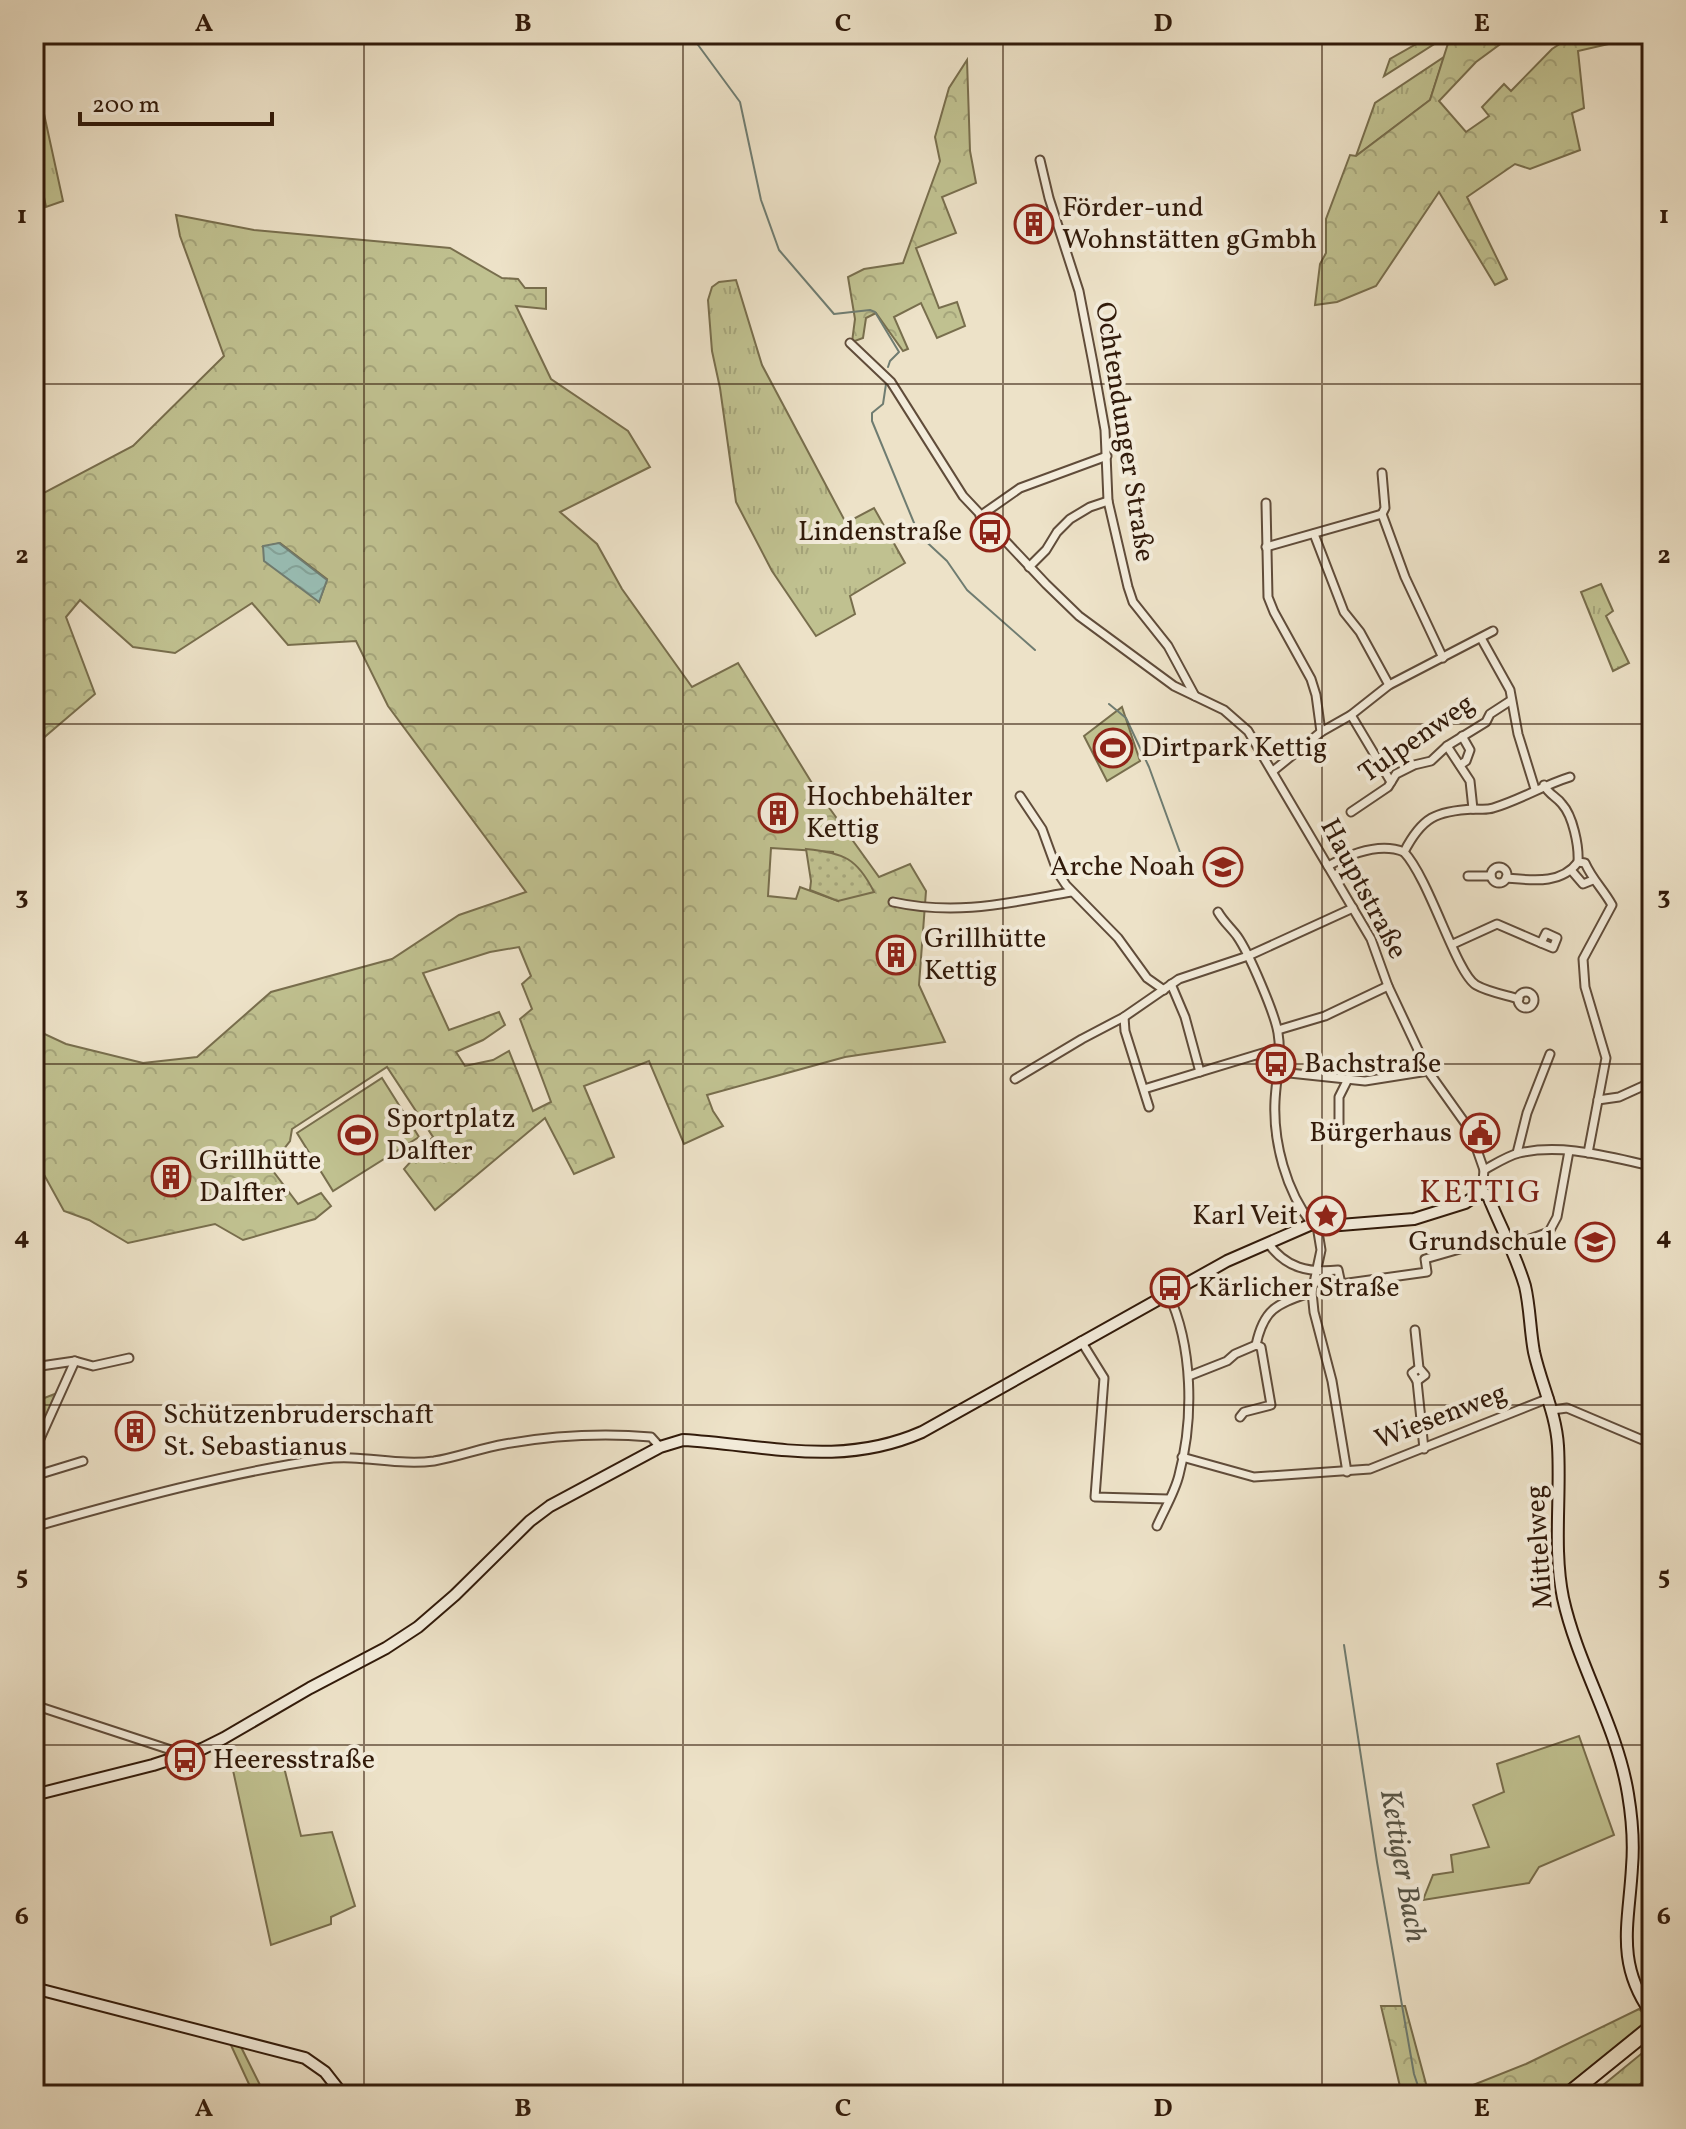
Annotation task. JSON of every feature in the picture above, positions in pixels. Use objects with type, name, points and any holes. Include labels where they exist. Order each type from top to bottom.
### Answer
[{"type":"highway","points":[[1568,2095],[1652,2027]]},
{"type":"highway","points":[[1581,2095],[1652,2037]]},
{"type":"street","name":"Ochtendunger Straße","points":[[1040,160],[1079,291],[1104,419],[1108,501],[1133,602],[1168,646],[1195,696]]},
{"type":"street","name":"Hauptstraße","points":[[850,343],[891,382],[946,472],[980,516],[1029,567],[1086,621],[1174,686],[1224,710],[1241,723],[1254,739],[1371,939],[1388,986],[1428,1071],[1470,1130],[1484,1170]]},
{"type":"street","points":[[980,516],[1020,488],[1107,456]]},
{"type":"street","points":[[1382,473],[1385,508],[1382,514],[1405,577],[1443,658]]},
{"type":"street","points":[[1029,567],[1070,519],[1108,501]]},
{"type":"street","points":[[1266,503],[1268,597],[1311,679],[1321,732]]},
{"type":"street","points":[[1266,547],[1382,514]]},
{"type":"street","points":[[1314,534],[1344,612],[1360,632],[1389,685]]},
{"type":"street","points":[[1273,771],[1321,732],[1351,715],[1389,685],[1493,631]]},
{"type":"street","points":[[1481,638],[1510,690],[1510,701],[1535,789]]},
{"type":"street","name":"Tulpenweg","points":[[1351,812],[1388,787],[1396,774],[1431,761],[1510,701]]},
{"type":"street","points":[[1351,715],[1391,782]]},
{"type":"street","points":[[1460,765],[1466,761],[1470,750],[1462,736]]},
{"type":"street","points":[[1447,746],[1472,787],[1473,809]]},
{"type":"street","points":[[1404,852],[1418,828],[1440,813],[1496,807],[1570,777]]},
{"type":"street","points":[[1468,876],[1491,876],[1498,883],[1506,878],[1548,880],[1571,870],[1578,862],[1579,846],[1563,804],[1549,795],[1544,785]]},
{"type":"street","points":[[1020,796],[1042,829],[1058,873],[1071,892],[1118,938],[1147,978],[1168,987],[1185,1017],[1200,1072]]},
{"type":"street","points":[[1330,868],[1355,853],[1394,848],[1404,852],[1421,875],[1459,961],[1475,985],[1519,999]]},
{"type":"street","points":[[1578,862],[1585,863],[1593,880],[1601,884],[1612,905],[1583,959],[1585,987],[1606,1058],[1588,1153]]},
{"type":"street","points":[[1571,870],[1583,884],[1593,880]]},
{"type":"street","points":[[893,902],[928,909],[972,910],[1071,892]]},
{"type":"street","points":[[1015,1079],[1124,1017],[1179,979],[1248,956],[1353,908]]},
{"type":"street","points":[[1218,912],[1248,956],[1278,1030],[1280,1072],[1275,1100],[1276,1133],[1291,1187],[1315,1225],[1321,1250],[1312,1292],[1314,1312],[1332,1381],[1347,1472]]},
{"type":"street","points":[[1453,944],[1497,924],[1541,943]]},
{"type":"street","points":[[1278,1030],[1325,1016],[1388,986]]},
{"type":"street","points":[[1124,1017],[1125,1031],[1149,1107]]},
{"type":"street","points":[[1144,1089],[1279,1048]]},
{"type":"street","points":[[1517,1153],[1527,1113],[1550,1054]]},
{"type":"street","points":[[1280,1072],[1365,1081],[1428,1071]]},
{"type":"street","points":[[1339,1124],[1339,1097],[1348,1079]]},
{"type":"street","points":[[1598,1100],[1619,1097],[1652,1082]]},
{"type":"street","points":[[34,1795],[202,1749],[407,1634],[446,1604],[530,1521],[571,1494],[660,1447],[683,1440],[807,1452],[863,1451],[896,1443],[922,1432],[1227,1261],[1315,1225],[1383,1223],[1414,1219],[1451,1208],[1482,1192],[1484,1170],[1517,1153],[1553,1149],[1652,1166]]},
{"type":"street","points":[[1268,1243],[1278,1257],[1291,1265],[1318,1272],[1338,1270],[1341,1284],[1427,1272],[1425,1259],[1549,1232],[1557,1217],[1569,1151]]},
{"type":"street","name":"Mittelweg","points":[[1482,1192],[1488,1196],[1525,1288],[1535,1354],[1552,1410],[1558,1444],[1558,1549],[1563,1595],[1582,1664],[1623,1770],[1633,1848],[1626,1951],[1635,1984],[1651,2013]]},
{"type":"street","points":[[1256,1345],[1260,1325],[1269,1311],[1279,1303],[1312,1292]]},
{"type":"street","points":[[1157,1526],[1179,1477],[1190,1395],[1175,1307],[1168,1293]]},
{"type":"street","points":[[1415,1330],[1419,1368],[1412,1373],[1417,1381],[1424,1449]]},
{"type":"street","points":[[1081,1341],[1104,1378],[1095,1497],[1168,1499]]},
{"type":"street","points":[[1189,1376],[1256,1345],[1261,1347],[1271,1405],[1244,1412],[1240,1417]]},
{"type":"street","points":[[34,1367],[75,1361],[93,1366],[129,1358]]},
{"type":"street","points":[[34,1452],[75,1361]]},
{"type":"street","name":"Wiesenweg","points":[[1182,1457],[1254,1477],[1370,1469],[1549,1398]]},
{"type":"street","points":[[1552,1410],[1567,1408],[1652,1444]]},
{"type":"street","points":[[34,1435],[44,1431]]},
{"type":"street","points":[[34,1527],[140,1498],[326,1459],[364,1457],[433,1461],[524,1441],[622,1435],[651,1437],[660,1447]]},
{"type":"street","points":[[34,1476],[83,1461]]},
{"type":"street","points":[[34,1705],[171,1750],[175,1758]]},
{"type":"street","points":[[34,1988],[292,2054],[316,2064],[342,2095]]},
{"type":"street","points":[[421,2095],[437,2095]]},
{"type":"green space","points":[[1434,34],[1450,34],[1384,76],[1390,59]]},
{"type":"green space","points":[[1451,34],[1514,34],[1476,62],[1439,101],[1466,132],[1489,116],[1482,107],[1504,84],[1511,91],[1552,49],[1575,34],[1652,34],[1578,51],[1584,108],[1572,113],[1580,150],[1530,169],[1515,164],[1467,197],[1507,279],[1495,285],[1439,192],[1376,286],[1337,302],[1315,305],[1320,264],[1326,253],[1326,219],[1350,155],[1356,156],[1430,100]]},
{"type":"green space","points":[[1444,57],[1430,100],[1356,156],[1375,103]]},
{"type":"green space","points":[[967,60],[970,151],[976,183],[942,197],[956,233],[916,248],[939,308],[957,302],[965,326],[937,338],[921,303],[894,317],[908,349],[903,351],[876,313],[866,318],[863,338],[852,342],[855,319],[848,277],[864,269],[903,263],[940,161],[935,137],[949,88]]},
{"type":"green space","points":[[34,68],[63,201],[46,207],[34,149]]},
{"type":"green space","points":[[176,215],[254,230],[450,248],[502,278],[518,279],[525,288],[546,288],[546,309],[516,306],[551,379],[628,431],[650,467],[560,512],[597,544],[622,589],[692,687],[738,663],[815,788],[879,877],[910,864],[926,891],[919,985],[945,1042],[845,1057],[707,1095],[723,1126],[684,1144],[649,1061],[584,1086],[614,1157],[574,1174],[545,1118],[435,1210],[404,1169],[433,1137],[387,1067],[292,1129],[290,1141],[270,1167],[298,1204],[321,1193],[331,1206],[315,1219],[243,1240],[215,1224],[128,1243],[89,1220],[64,1211],[42,1171],[34,1167],[34,1029],[66,1044],[143,1063],[197,1057],[271,992],[392,959],[459,915],[526,892],[388,706],[356,641],[288,645],[252,603],[175,653],[133,647],[80,600],[66,617],[95,694],[34,746],[34,498],[133,446],[224,356],[180,236]],"holes":[[[280,543],[327,579],[319,602],[263,547]],[[771,848],[833,852],[838,901],[800,887],[796,899],[768,896]],[[519,947],[531,976],[522,984],[532,1009],[520,1019],[551,1102],[533,1111],[509,1051],[493,1060],[465,1066],[456,1052],[483,1040],[505,1025],[499,1012],[449,1030],[423,973],[490,952]]]},
{"type":"green space","points":[[736,280],[762,365],[846,523],[874,508],[905,563],[850,596],[855,614],[816,636],[772,571],[736,502],[712,351],[708,300],[712,287],[719,282]]},
{"type":"green space","points":[[1601,584],[1613,611],[1606,616],[1629,663],[1613,671],[1581,592]]},
{"type":"green space","name":"Dirtpark Kettig","points":[[1122,707],[1140,761],[1107,781],[1084,736]]},
{"type":"green space","points":[[806,849],[848,859],[862,872],[874,892],[838,901],[810,890]]},
{"type":"green space","name":"Sportplatz Dalfter","points":[[382,1078],[419,1137],[333,1191],[297,1133]]},
{"type":"green space","points":[[1338,1204],[1339,1221],[1318,1222],[1306,1208]]},
{"type":"green space","points":[[57,1393],[44,1423],[34,1431],[34,1402]]},
{"type":"green space","points":[[1579,1736],[1614,1835],[1539,1867],[1529,1883],[1423,1900],[1433,1875],[1453,1872],[1451,1855],[1489,1847],[1473,1805],[1504,1792],[1497,1764]]},
{"type":"green space","points":[[282,1759],[301,1836],[332,1832],[355,1906],[331,1917],[331,1924],[271,1945],[231,1761]]},
{"type":"green space","points":[[1381,2006],[1405,2006],[1429,2095],[1402,2095]]},
{"type":"green space","points":[[1639,2009],[1651,2020],[1560,2095],[1448,2095],[1526,2064]]},
{"type":"green space","points":[[230,2043],[240,2045],[265,2095],[254,2095]]},
{"type":"green space","points":[[1652,2045],[1652,2074],[1627,2095],[1591,2095]]},
{"type":"water","points":[[279,543],[327,580],[319,602],[264,561],[263,546]]},
{"type":"waterway","name":"Kettiger Bach","points":[[690,34],[740,102],[761,200],[779,250],[834,314],[875,312],[899,352],[888,367]]},
{"type":"waterway","name":"Kettiger Bach","points":[[886,384],[883,404],[872,413],[872,421],[919,535],[947,561],[967,590],[1035,650]]},
{"type":"waterway","name":"Kettiger Bach","points":[[1109,704],[1126,718],[1149,767],[1181,855]]},
{"type":"waterway","name":"Kettiger Bach","points":[[1344,1645],[1377,1862],[1414,2074],[1421,2095]]},
{"type":"place","name":"Förder-und Wohnstätten gGmbh","points":[[1034,224]]},
{"type":"place","name":"Lindenstraße","points":[[990,532]]},
{"type":"place","name":"Dirtpark Kettig","points":[[1113,748]]},
{"type":"place","name":"Hochbehälter Kettig","points":[[778,813]]},
{"type":"place","name":"Arche Noah","points":[[1223,867]]},
{"type":"place","name":"Grillhütte Kettig","points":[[896,955]]},
{"type":"place","name":"Bachstraße","points":[[1276,1064]]},
{"type":"place","name":"Bürgerhaus","points":[[1480,1133]]},
{"type":"place","name":"Sportplatz Dalfter","points":[[358,1135]]},
{"type":"place","name":"Grillhütte Dalfter","points":[[171,1177]]},
{"type":"place","name":"Karl Veit","points":[[1326,1216]]},
{"type":"place","name":"Grundschule","points":[[1595,1242]]},
{"type":"place","name":"Kärlicher Straße","points":[[1170,1288]]},
{"type":"place","name":"Schützenbruderschaft St. Sebastianus","points":[[135,1431]]},
{"type":"place","name":"Heeresstraße","points":[[185,1760]]},
{"type":"district","name":"KETTIG","points":[[1481,1194]]}]
